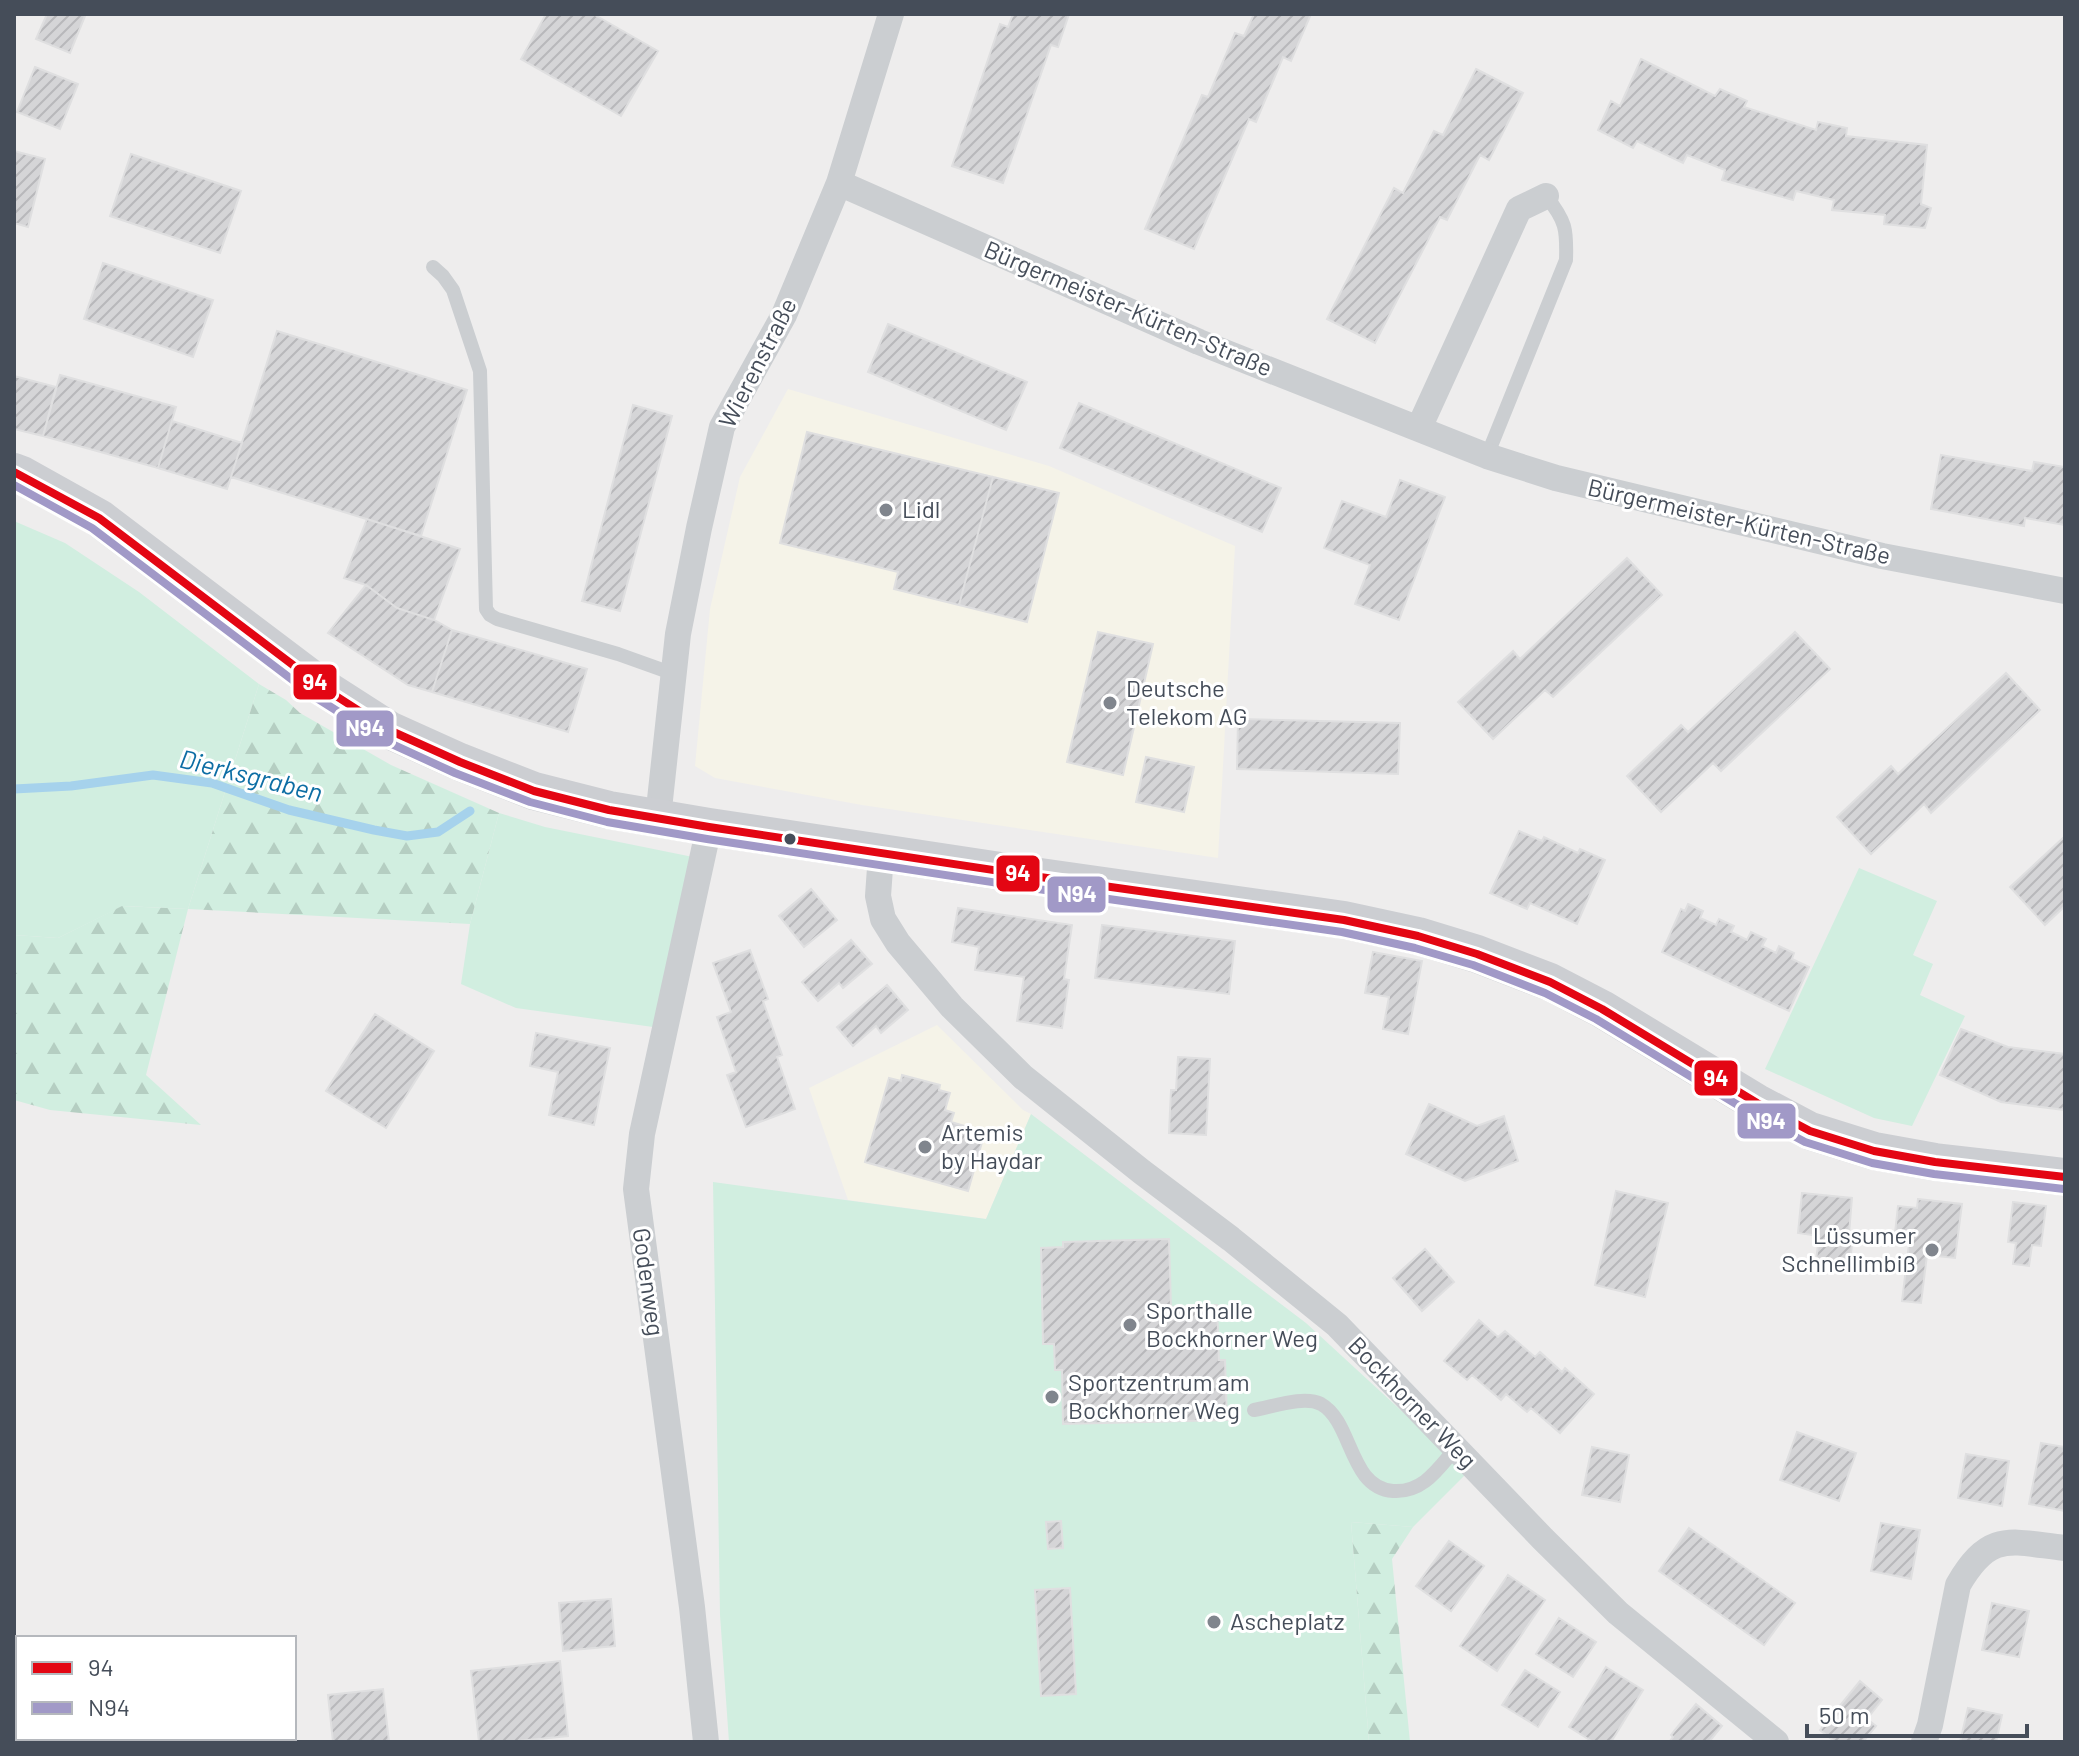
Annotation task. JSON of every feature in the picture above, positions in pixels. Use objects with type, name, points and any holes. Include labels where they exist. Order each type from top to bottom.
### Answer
[{"type":"main road","points":[[14,472],[99,518],[322,687],[389,730],[534,791],[609,810],[709,827],[1344,920],[1418,936],[1477,954],[1550,982],[1602,1009],[1757,1103],[1810,1131],[1889,1154],[2065,1177]]},
{"type":"street","name":"Wierenstraße","points":[[658,818],[678,634],[722,427],[784,315],[839,183],[891,14]]},
{"type":"street","name":"Bürgermeister-Kürten-Straße","points":[[839,183],[1199,342],[1487,456],[1556,478],[1882,556],[2065,591]]},
{"type":"street","points":[[1419,428],[1519,209],[1546,196]]},
{"type":"street","name":"Godenweg","points":[[706,1742],[692,1607],[636,1189],[642,1134],[709,827]]},
{"type":"street","name":"Bockhorner Weg","points":[[881,854],[878,896],[883,919],[898,943],[952,1007],[1023,1077],[1337,1325],[1618,1613],[1776,1742]]},
{"type":"street","points":[[1924,1742],[1958,1585],[1969,1566],[1986,1548],[2010,1542],[2065,1548]]},
{"type":"lane","points":[[1487,456],[1566,260],[1566,235],[1561,215],[1546,196]]},
{"type":"lane","points":[[433,267],[453,290],[480,371],[486,609],[497,619],[618,654],[674,674]]},
{"type":"lane","points":[[1254,1410],[1306,1400],[1321,1404],[1334,1416],[1360,1468],[1382,1490],[1401,1492],[1415,1489],[1431,1477],[1456,1448]]},
{"type":"shaded area","points":[[788,389],[1049,466],[1235,546],[1218,858],[862,805],[715,778],[695,766],[710,609],[740,477]]},
{"type":"shaded area","points":[[937,1025],[1023,1110],[1031,1114],[986,1219],[848,1200],[809,1088]]},
{"type":"green space","points":[[14,521],[65,543],[139,592],[259,684],[188,909],[123,906],[58,938],[14,935]]},
{"type":"green space","points":[[259,684],[286,700],[300,713],[391,765],[499,813],[470,924],[188,909]]},
{"type":"green space","points":[[499,813],[545,827],[693,857],[653,1027],[516,1008],[461,984],[470,924]]},
{"type":"green space","points":[[1859,868],[1937,901],[1913,955],[1933,964],[1920,995],[1965,1016],[1912,1126],[1874,1118],[1765,1069]]},
{"type":"green space","points":[[122,906],[188,909],[146,1075],[201,1125],[50,1110],[14,1100],[14,935],[58,938]]},
{"type":"green space","name":"Sportzentrum am Bockhorner Weg","points":[[1031,1114],[1306,1323],[1468,1472],[1413,1527],[1351,1522],[1369,1742],[729,1742],[720,1615],[713,1182],[986,1219]]},
{"type":"green space","points":[[1351,1522],[1413,1527],[1392,1559],[1410,1742],[1369,1742]]},
{"type":"building","points":[[47,14],[85,16],[70,53],[36,39]]},
{"type":"building","points":[[546,14],[593,14],[658,51],[621,116],[521,59]]},
{"type":"building","points":[[1013,14],[1069,14],[1058,47],[1051,45],[1003,183],[952,166],[1000,24],[1008,27]]},
{"type":"building","points":[[1254,14],[1311,14],[1291,61],[1283,57],[1256,122],[1249,119],[1194,249],[1145,229],[1202,95],[1208,97],[1235,33],[1244,36]]},
{"type":"building","points":[[1641,59],[1715,96],[1720,89],[1747,101],[1744,107],[1816,130],[1818,122],[1847,128],[1846,136],[1927,145],[1921,204],[1931,208],[1925,228],[1884,224],[1885,215],[1832,210],[1834,200],[1796,191],[1793,200],[1722,180],[1725,170],[1687,155],[1683,163],[1637,141],[1633,148],[1598,130],[1611,101],[1620,106]]},
{"type":"building","points":[[35,67],[78,84],[60,129],[17,112]]},
{"type":"building","points":[[1476,69],[1523,93],[1489,160],[1480,155],[1447,220],[1440,217],[1375,343],[1327,319],[1394,188],[1403,193],[1434,131],[1443,135]]},
{"type":"building","points":[[14,151],[45,159],[28,227],[14,223]]},
{"type":"building","points":[[131,154],[241,191],[220,253],[110,216]]},
{"type":"building","points":[[103,263],[213,300],[193,357],[84,319]]},
{"type":"building","points":[[888,324],[1027,382],[1006,430],[868,372]]},
{"type":"building","points":[[277,331],[467,390],[421,536],[231,477]]},
{"type":"building","points":[[60,375],[176,407],[158,468],[43,436]]},
{"type":"building","points":[[14,376],[56,387],[43,436],[14,429]]},
{"type":"building","points":[[1079,403],[1281,488],[1262,532],[1060,448]]},
{"type":"building","points":[[633,405],[672,416],[620,611],[582,601]]},
{"type":"building","points":[[172,421],[242,443],[227,489],[158,468]]},
{"type":"building","name":"Lidl","points":[[807,432],[993,477],[959,605],[894,589],[898,572],[780,543]]},
{"type":"building","points":[[1941,455],[2032,471],[2034,462],[2065,467],[2065,525],[2025,518],[2024,526],[1931,509]]},
{"type":"building","points":[[993,477],[1059,493],[1027,622],[959,605]]},
{"type":"building","points":[[1400,480],[1445,497],[1399,620],[1355,604],[1370,565],[1324,548],[1342,501],[1386,517]]},
{"type":"building","points":[[367,519],[460,549],[434,620],[397,608],[366,585],[344,578]]},
{"type":"building","points":[[1627,558],[1662,595],[1553,697],[1545,690],[1493,739],[1458,702],[1513,651],[1520,659]]},
{"type":"building","points":[[366,585],[397,608],[434,620],[452,630],[432,692],[408,685],[328,633]]},
{"type":"building","points":[[452,630],[587,669],[568,732],[432,692]]},
{"type":"building","name":"Deutsche Telekom AG","points":[[1098,632],[1153,644],[1123,775],[1067,762]]},
{"type":"building","points":[[1795,632],[1830,669],[1721,771],[1713,763],[1661,812],[1627,776],[1681,725],[1688,732]]},
{"type":"building","points":[[2006,673],[2040,710],[1931,813],[1924,804],[1871,854],[1837,817],[1891,766],[1898,774]]},
{"type":"building","points":[[1238,719],[1400,723],[1398,774],[1237,769]]},
{"type":"building","points":[[1146,757],[1194,767],[1184,812],[1136,802]]},
{"type":"building","points":[[1519,831],[1542,841],[1544,837],[1578,853],[1580,849],[1605,860],[1577,924],[1530,903],[1527,909],[1490,893]]},
{"type":"building","points":[[2065,836],[2065,906],[2045,925],[2010,887]]},
{"type":"building","points":[[811,889],[837,920],[804,947],[779,916]]},
{"type":"building","points":[[1688,904],[1703,911],[1700,918],[1716,925],[1719,919],[1734,926],[1731,932],[1747,940],[1751,932],[1766,939],[1762,946],[1776,953],[1779,946],[1794,953],[1792,959],[1809,967],[1789,1011],[1662,952],[1681,909],[1685,911]]},
{"type":"building","points":[[958,908],[1072,925],[1064,979],[1069,980],[1062,1028],[1017,1021],[1024,977],[975,970],[979,947],[952,942]]},
{"type":"building","points":[[1102,925],[1235,941],[1229,994],[1095,978]]},
{"type":"building","points":[[851,940],[872,964],[843,988],[839,983],[818,1001],[802,982]]},
{"type":"building","points":[[750,950],[768,999],[763,1001],[782,1055],[777,1057],[795,1109],[746,1127],[727,1075],[736,1072],[717,1017],[731,1012],[713,963]]},
{"type":"building","points":[[1373,952],[1422,961],[1408,1034],[1383,1029],[1389,997],[1365,993]]},
{"type":"building","points":[[887,985],[908,1010],[881,1033],[876,1026],[853,1046],[837,1027]]},
{"type":"building","points":[[375,1014],[434,1051],[386,1128],[326,1091]]},
{"type":"building","points":[[1961,1029],[2008,1047],[2065,1054],[2065,1110],[2001,1102],[1940,1075]]},
{"type":"building","points":[[536,1033],[610,1048],[594,1125],[549,1115],[558,1072],[530,1066]]},
{"type":"building","points":[[1178,1057],[1210,1059],[1206,1135],[1169,1133],[1171,1090],[1176,1090]]},
{"type":"building","name":"Artemis by Haydar","points":[[902,1075],[940,1085],[939,1090],[950,1093],[945,1110],[954,1113],[951,1122],[985,1132],[968,1191],[865,1162],[889,1078],[901,1081]]},
{"type":"building","points":[[1429,1104],[1477,1126],[1504,1116],[1518,1161],[1465,1181],[1406,1154]]},
{"type":"building","points":[[1616,1191],[1668,1203],[1645,1297],[1595,1285]]},
{"type":"building","points":[[1802,1193],[1852,1198],[1849,1234],[1853,1235],[1849,1272],[1815,1269],[1819,1236],[1798,1233]]},
{"type":"building","name":"Lüssumer Schnellimbiß","points":[[1918,1199],[1962,1204],[1955,1258],[1927,1255],[1921,1303],[1902,1301],[1909,1244],[1894,1242],[1898,1206],[1917,1208]]},
{"type":"building","points":[[2013,1202],[2046,1206],[2041,1246],[2032,1245],[2029,1266],[2013,1264],[2016,1243],[2008,1242]]},
{"type":"building","name":"Sporthalle Bockhorner Weg","points":[[1169,1239],[1171,1307],[1217,1305],[1219,1360],[1225,1360],[1227,1420],[1063,1424],[1062,1370],[1055,1370],[1054,1344],[1043,1344],[1041,1248],[1063,1247],[1063,1242]]},
{"type":"building","points":[[1425,1249],[1454,1282],[1422,1311],[1393,1278]]},
{"type":"building","points":[[1479,1320],[1498,1337],[1505,1331],[1535,1357],[1540,1352],[1562,1372],[1565,1368],[1594,1394],[1560,1433],[1531,1408],[1527,1412],[1506,1394],[1501,1400],[1472,1375],[1467,1380],[1444,1361]]},
{"type":"building","points":[[1797,1432],[1856,1453],[1839,1501],[1780,1480]]},
{"type":"building","points":[[2041,1443],[2065,1447],[2065,1511],[2029,1504]]},
{"type":"building","points":[[1592,1447],[1629,1455],[1620,1502],[1582,1495]]},
{"type":"building","points":[[1966,1454],[2009,1461],[2002,1506],[1958,1498]]},
{"type":"building","points":[[1061,1521],[1063,1548],[1048,1549],[1046,1522]]},
{"type":"building","points":[[1881,1523],[1920,1530],[1911,1579],[1871,1571]]},
{"type":"building","points":[[1689,1528],[1795,1603],[1764,1645],[1659,1571]]},
{"type":"building","points":[[1449,1541],[1484,1566],[1451,1611],[1416,1586]]},
{"type":"building","points":[[1508,1575],[1545,1600],[1497,1671],[1460,1646]]},
{"type":"building","points":[[1070,1588],[1076,1694],[1041,1696],[1035,1590]]},
{"type":"building","points":[[611,1599],[615,1646],[563,1651],[559,1603]]},
{"type":"building","points":[[1992,1603],[2029,1611],[2019,1657],[1982,1650]]},
{"type":"building","points":[[1559,1618],[1596,1642],[1573,1677],[1536,1654]]},
{"type":"building","points":[[560,1661],[568,1736],[479,1742],[471,1671]]},
{"type":"building","points":[[1606,1667],[1643,1690],[1611,1742],[1593,1742],[1569,1727]]},
{"type":"building","points":[[1525,1670],[1560,1692],[1538,1727],[1502,1705]]},
{"type":"building","points":[[1860,1681],[1882,1700],[1867,1719],[1876,1726],[1863,1742],[1835,1742],[1820,1730]]},
{"type":"building","points":[[383,1689],[389,1742],[333,1742],[328,1695]]},
{"type":"building","points":[[1696,1704],[1722,1726],[1709,1742],[1669,1742],[1673,1737],[1671,1735]]},
{"type":"building","points":[[1968,1708],[2002,1715],[1996,1742],[1960,1742]]},
{"type":"waterway","name":"Dierksgraben","points":[[14,789],[71,786],[153,775],[212,783],[289,810],[407,836],[438,832],[470,811]]},
{"type":"transit line","name":"94","points":[[14,472],[99,518],[322,687],[389,730],[534,791],[609,810],[709,827],[1344,920],[1418,936],[1477,954],[1550,982],[1602,1009],[1757,1103],[1810,1131],[1874,1151],[1935,1162],[2065,1177]]},
{"type":"transit line","name":"N94","points":[[14,485],[92,528],[315,697],[383,740],[455,773],[530,802],[607,822],[707,839],[1342,932],[1415,948],[1473,965],[1545,993],[1596,1019],[1805,1142],[1872,1163],[1934,1174],[2064,1189]]},
{"type":"place","name":"Lidl","points":[[886,510]]},
{"type":"place","name":"Deutsche Telekom AG","points":[[1110,703]]},
{"type":"place","name":"Artemis by Haydar","points":[[925,1147]]},
{"type":"place","name":"Lüssumer Schnellimbiß","points":[[1932,1250]]},
{"type":"place","name":"Sporthalle Bockhorner Weg","points":[[1130,1325]]},
{"type":"place","name":"Sportzentrum am Bockhorner Weg","points":[[1052,1397]]},
{"type":"place","name":"Ascheplatz","points":[[1214,1622]]}]
